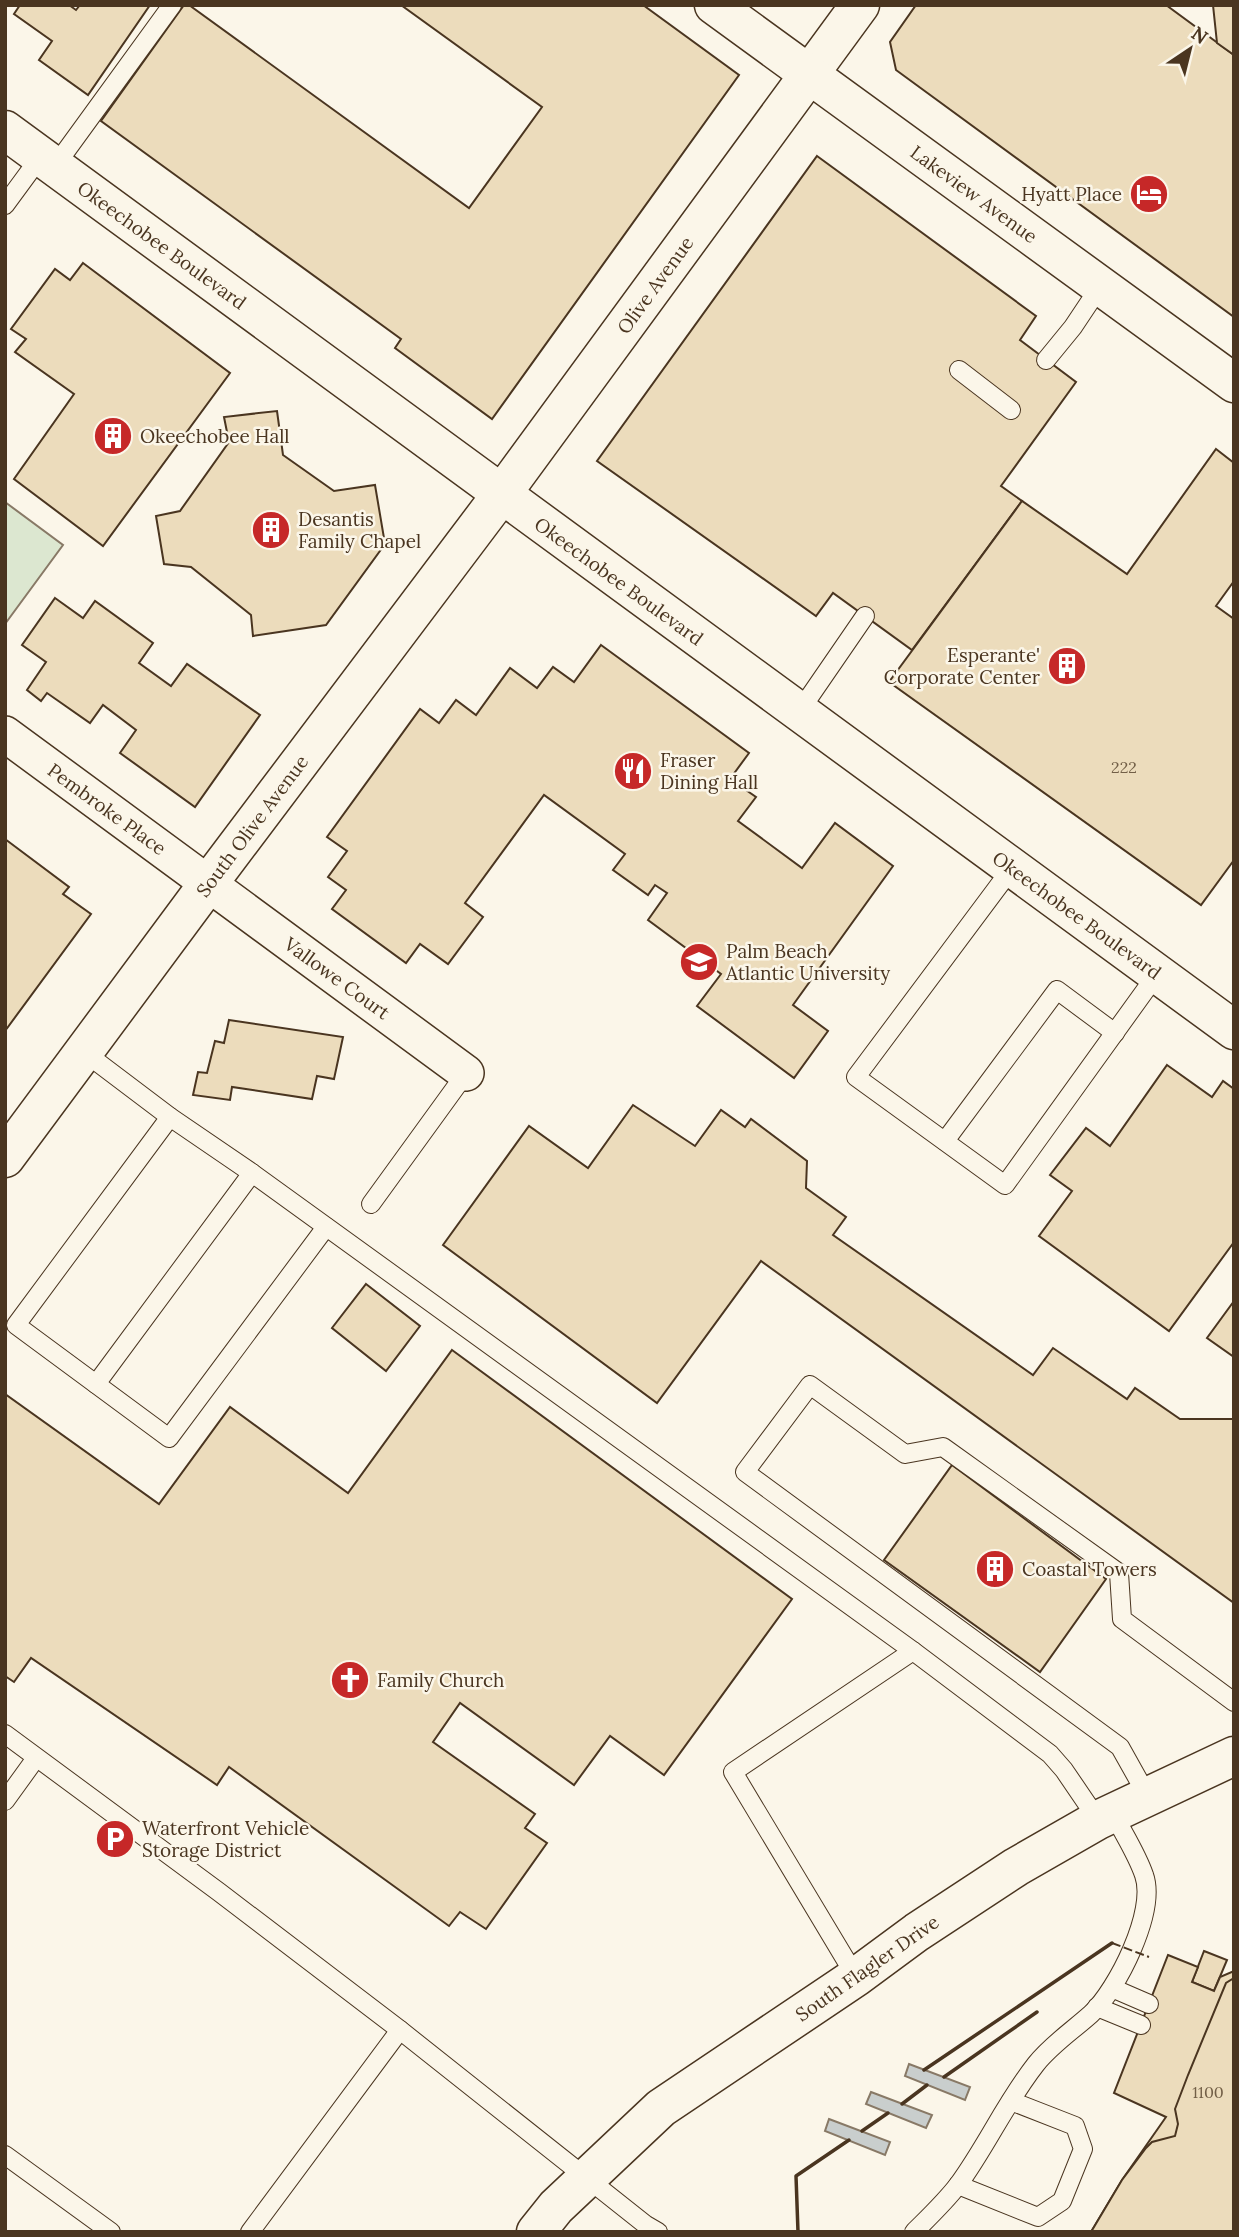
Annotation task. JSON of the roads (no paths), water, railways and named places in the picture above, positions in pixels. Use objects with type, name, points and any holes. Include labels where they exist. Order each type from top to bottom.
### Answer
[{"type":"street","name":"Lakeview Avenue","points":[[714,5],[1234,383]]},
{"type":"street","points":[[809,74],[860,5]]},
{"type":"street","name":"Olive Avenue","points":[[501,495],[809,74]]},
{"type":"street","name":"Okeechobee Boulevard","points":[[5,130],[1157,974],[1229,1017]]},
{"type":"street","name":"South Olive Avenue","points":[[5,1158],[501,495]]},
{"type":"street","name":"Pembroke Place","points":[[5,734],[208,884]]},
{"type":"street","name":"Vallowe Court","points":[[208,884],[466,1073]]},
{"type":"street","name":"South Flagler Drive","points":[[536,2232],[556,2207],[661,2108],[856,1977],[917,1932],[1016,1867],[1105,1817],[1234,1756]]},
{"type":"lane","points":[[5,205],[48,161],[172,5]]},
{"type":"lane","points":[[1046,360],[1073,327],[1101,285]]},
{"type":"lane","points":[[959,370],[1011,410]]},
{"type":"lane","points":[[799,712],[865,616]]},
{"type":"lane","points":[[1012,867],[856,1077],[1005,1185],[1157,974]]},
{"type":"lane","points":[[945,1141],[1057,990],[1115,1033]]},
{"type":"lane","points":[[84,1052],[170,1117],[252,1173],[913,1651],[1049,1754],[1105,1817],[1145,1877],[1145,1912],[1133,1950],[1112,1988],[1097,2007],[1036,2064],[958,2185],[914,2232]]},
{"type":"lane","points":[[371,1204],[466,1073]]},
{"type":"lane","points":[[5,1340],[170,1117]]},
{"type":"lane","points":[[96,1384],[252,1173]]},
{"type":"lane","points":[[16,1325],[169,1438],[326,1227]]},
{"type":"lane","points":[[1148,1797],[1120,1747],[745,1472],[810,1385],[905,1454],[943,1447],[1119,1573],[1122,1619],[1234,1702]]},
{"type":"lane","points":[[856,1977],[733,1772],[913,1651]]},
{"type":"lane","points":[[5,1734],[400,2030],[658,2232]]},
{"type":"lane","points":[[5,1801],[36,1758]]},
{"type":"lane","points":[[1112,1988],[1149,2004]]},
{"type":"lane","points":[[1097,2007],[1141,2025]]},
{"type":"lane","points":[[250,2232],[400,2030]]},
{"type":"lane","points":[[958,2185],[1038,2217],[1062,2201],[1083,2148],[1076,2126],[1011,2101]]},
{"type":"lane","points":[[5,2155],[111,2232]]},
{"type":"place","name":"Hyatt Place","points":[[1149,194]]},
{"type":"place","name":"Okeechobee Hall","points":[[113,436]]},
{"type":"place","name":"Desantis Family Chapel","points":[[271,530]]},
{"type":"place","name":"Esperante' Corporate Center","points":[[1067,666]]},
{"type":"place","name":"Fraser Dining Hall","points":[[633,771]]},
{"type":"place","name":"Palm Beach Atlantic University","points":[[699,962]]},
{"type":"place","name":"Coastal Towers","points":[[995,1569]]},
{"type":"place","name":"Family Church","points":[[350,1680]]},
{"type":"place","name":"Waterfront Vehicle Storage District","points":[[115,1839]]}]
